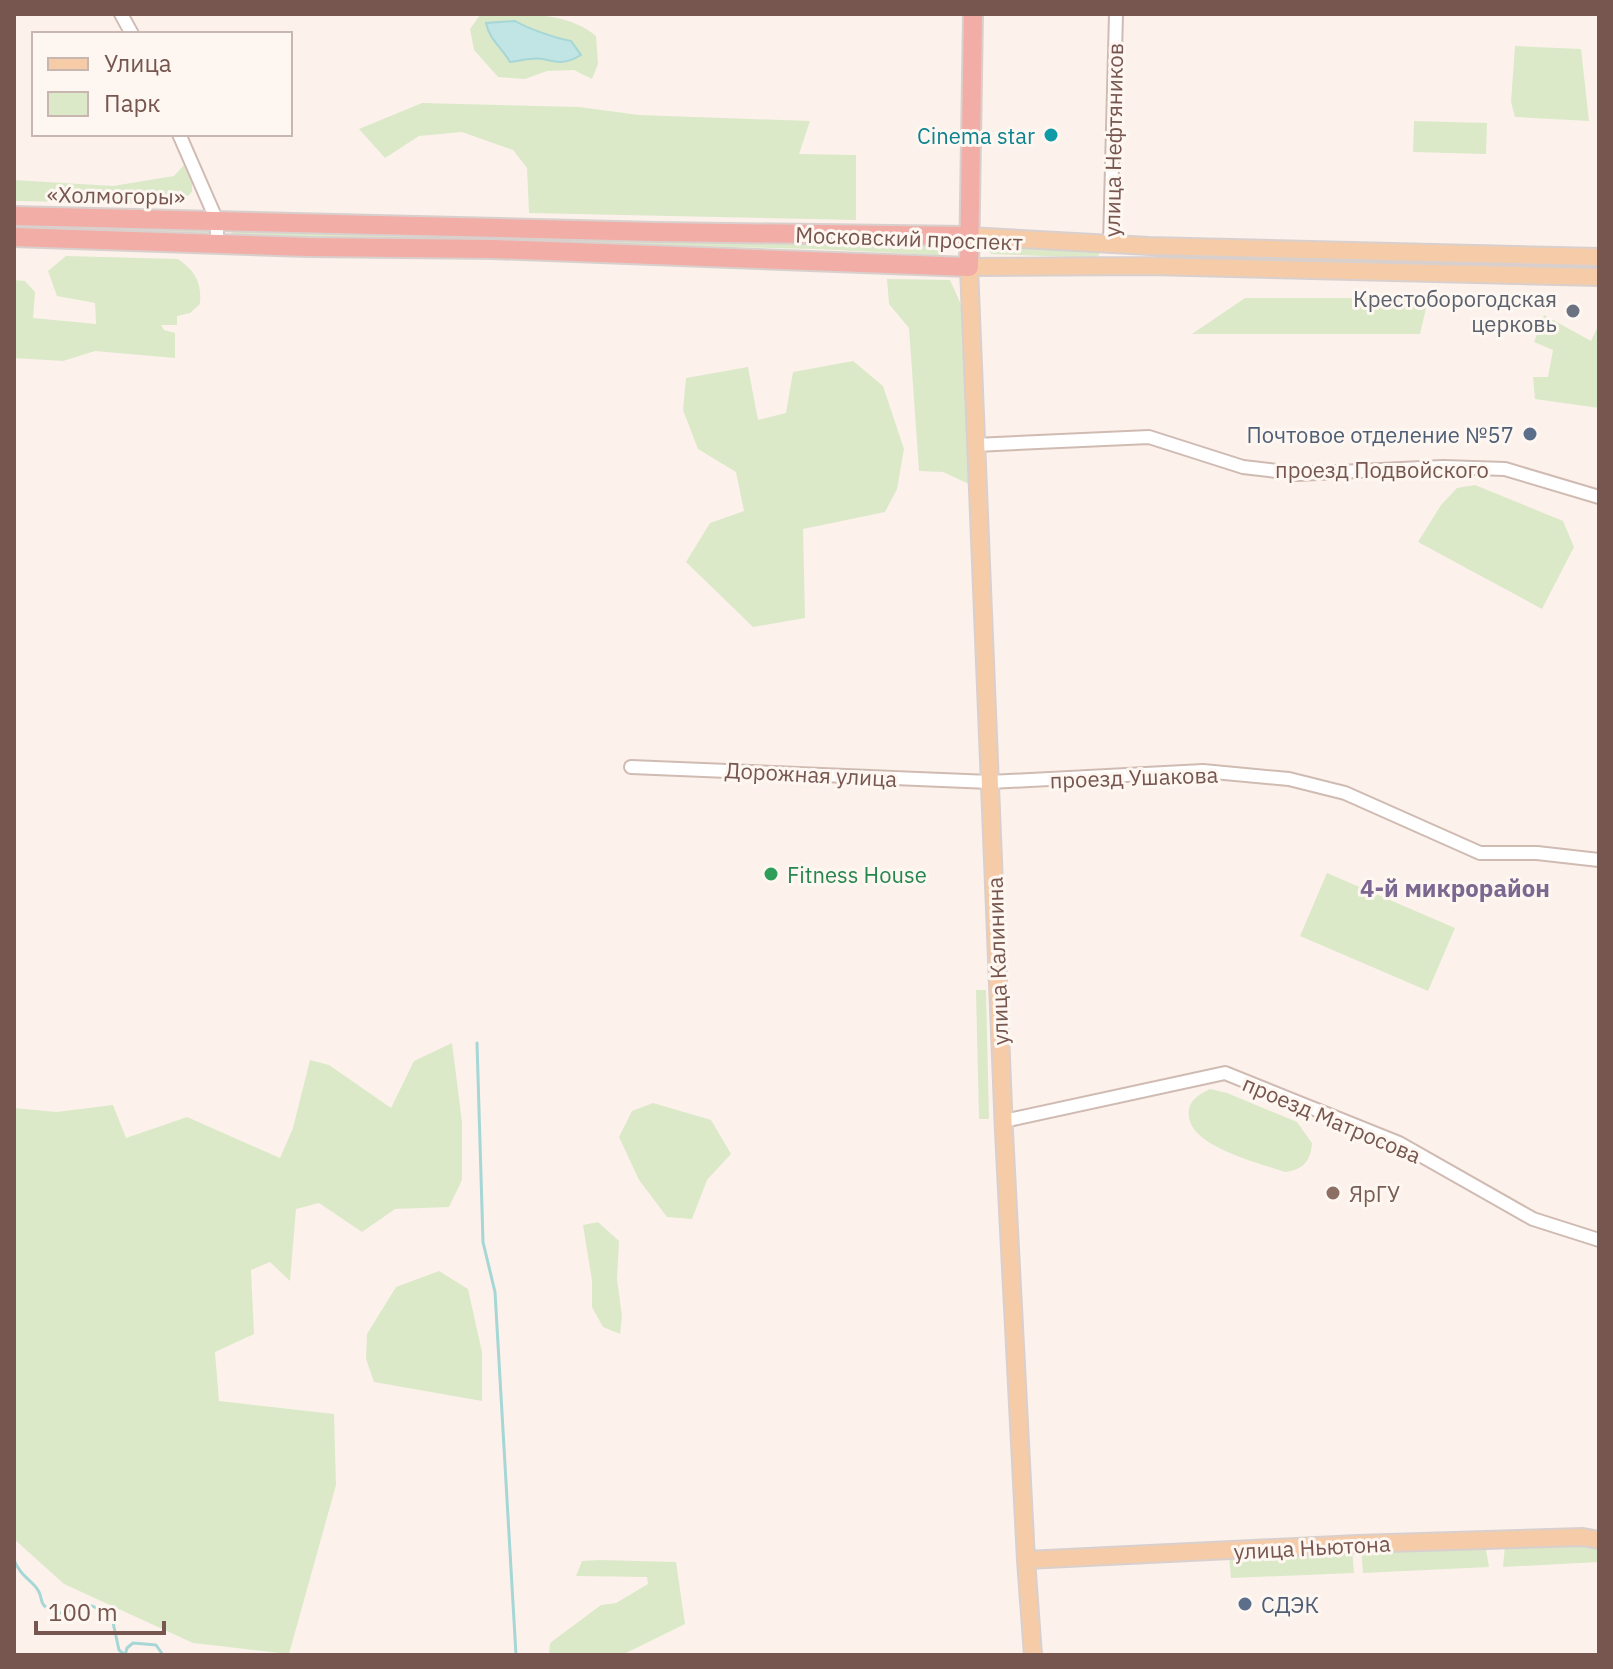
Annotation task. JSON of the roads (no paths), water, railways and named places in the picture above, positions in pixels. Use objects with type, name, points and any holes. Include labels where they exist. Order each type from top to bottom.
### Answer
[{"type":"highway","points":[[969,267],[973,14]]},
{"type":"highway","name":"«Холмогоры»","points":[[14,216],[217,221]]},
{"type":"highway","name":"Московский проспект","points":[[217,221],[685,233],[968,236]]},
{"type":"highway","name":"«Холмогоры»","points":[[14,237],[217,243]]},
{"type":"highway","name":"Московский проспект","points":[[217,243],[509,249],[969,267]]},
{"type":"main road","name":"Московский проспект","points":[[968,236],[1149,246],[1599,257]]},
{"type":"main road","name":"улица Нефтяников","points":[[1109,266],[1110,244]]},
{"type":"main road","points":[[1149,246],[1149,266]]},
{"type":"main road","name":"Московский проспект","points":[[969,267],[1149,266],[1599,277]]},
{"type":"main road","name":"улица Калинина","points":[[969,267],[1004,1121],[1033,1655]]},
{"type":"main road","name":"улица Ньютона","points":[[1026,1560],[1418,1542],[1583,1537],[1599,1540]]},
{"type":"street","points":[[121,14],[131,32]]},
{"type":"street","name":"улица Нефтяников","points":[[1110,244],[1116,14]]},
{"type":"street","points":[[180,136],[217,221],[217,243]]},
{"type":"street","name":"проезд Подвойского","points":[[975,445],[1149,437],[1243,467],[1306,474],[1443,467],[1505,469],[1599,497]]},
{"type":"street","name":"Дорожная улица","points":[[631,767],[990,782]]},
{"type":"street","name":"проезд Ушакова","points":[[990,782],[1203,771],[1289,779],[1345,793],[1480,853],[1537,853],[1599,860]]},
{"type":"street","name":"проезд Матросова","points":[[1004,1121],[1225,1073],[1399,1143],[1533,1219],[1599,1240]]},
{"type":"water","points":[[515,21],[571,41],[581,55],[562,62],[535,58],[510,62],[493,39],[486,23]]},
{"type":"waterway","points":[[477,1043],[483,1242],[495,1292],[516,1655]]},
{"type":"waterway","points":[[14,1560],[48,1608],[65,1614],[83,1605],[100,1609],[112,1618],[119,1650],[125,1655],[133,1643],[156,1645],[163,1655]]},
{"type":"place","name":"Cinema star","points":[[1051,135]]},
{"type":"place","name":"Крестоборогодская церковь","points":[[1573,311]]},
{"type":"place","name":"Почтовое отделение №57","points":[[1530,434]]},
{"type":"place","name":"Fitness House","points":[[771,874]]},
{"type":"place","name":"ЯрГУ","points":[[1333,1193]]},
{"type":"place","name":"СДЭК","points":[[1245,1604]]},
{"type":"district","name":"4-й микрорайон","points":[[1455,888]]}]
